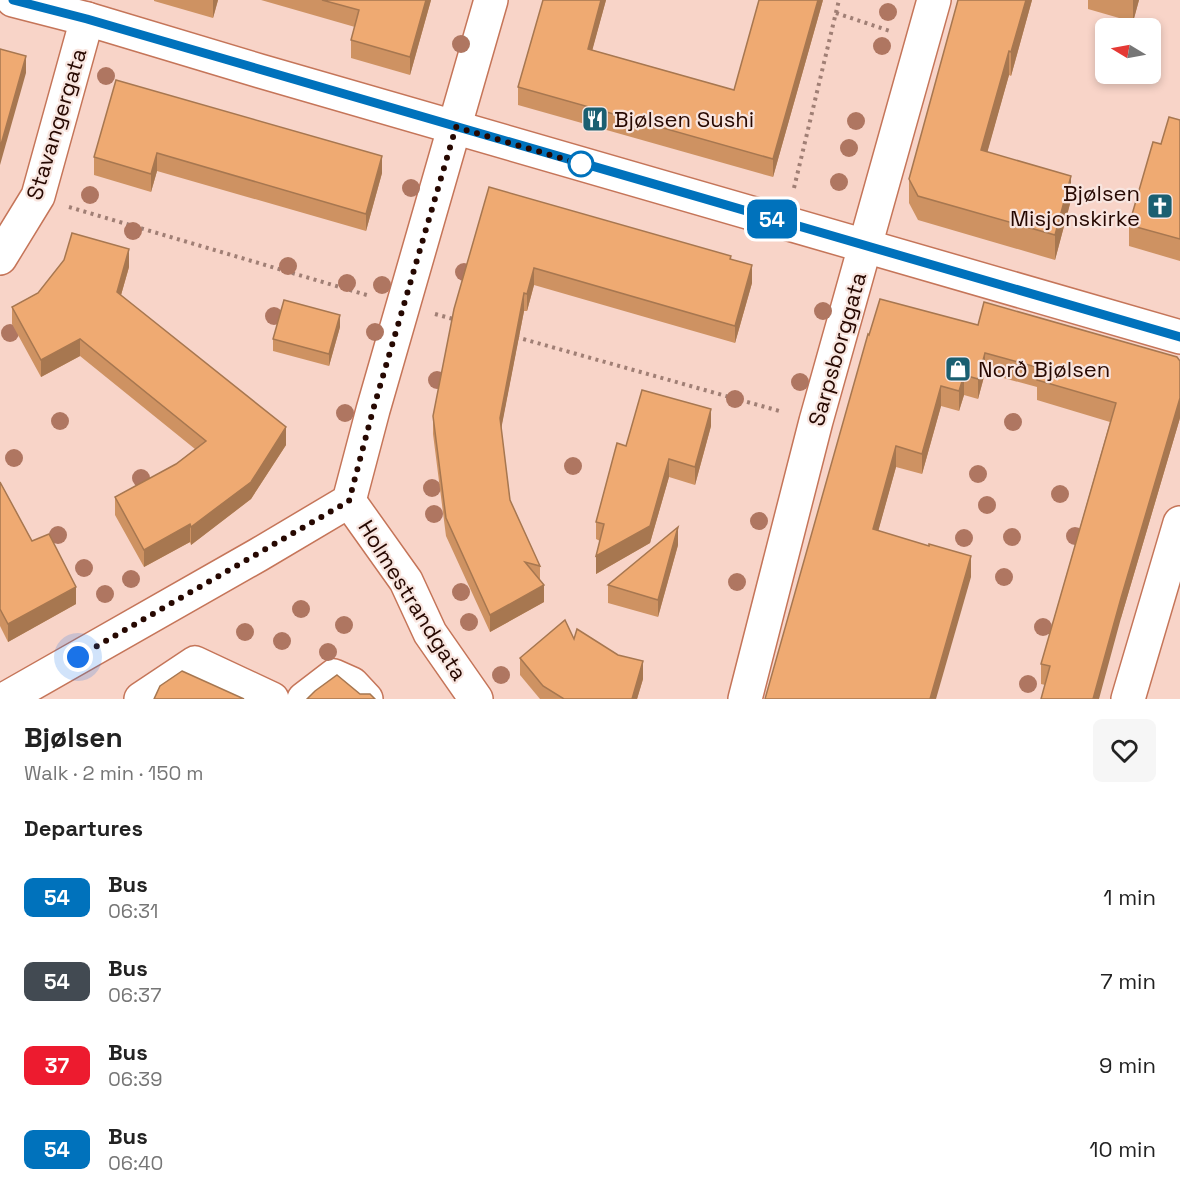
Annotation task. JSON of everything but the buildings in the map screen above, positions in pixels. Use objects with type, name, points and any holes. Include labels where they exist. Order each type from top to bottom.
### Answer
[{"type":"street","points":[[13,0],[87,19],[1180,338]]},
{"type":"street","name":"Holmestrandgata","points":[[4,699],[349,501],[491,0]]},
{"type":"street","name":"Sarpsborggata","points":[[745,699],[816,421],[934,0]]},
{"type":"street","name":"Stavangergata","points":[[0,258],[38,196],[87,19]]},
{"type":"street","name":"Holmestrandgata","points":[[349,501],[406,581],[430,633],[476,699]]},
{"type":"street","points":[[1128,699],[1180,523]]},
{"type":"street","points":[[141,699],[195,663],[272,699]]},
{"type":"street","points":[[304,699],[334,676],[352,684],[366,699]]},
{"type":"path","points":[[793,192],[839,0]]},
{"type":"path","points":[[836,12],[895,33],[923,40]]},
{"type":"bus line","name":"54","points":[[13,0],[87,19],[1180,337]]},
{"type":"place","name":"Bjølsen Sushi","points":[[595,119]]},
{"type":"place","name":"Bjølsen Misjonskirke","points":[[1160,206]]},
{"type":"place","name":"Norð Bjølsen","points":[[958,369]]},
{"type":"route","points":[[78,657],[349,501],[373,410],[456,127],[581,164]]}]
